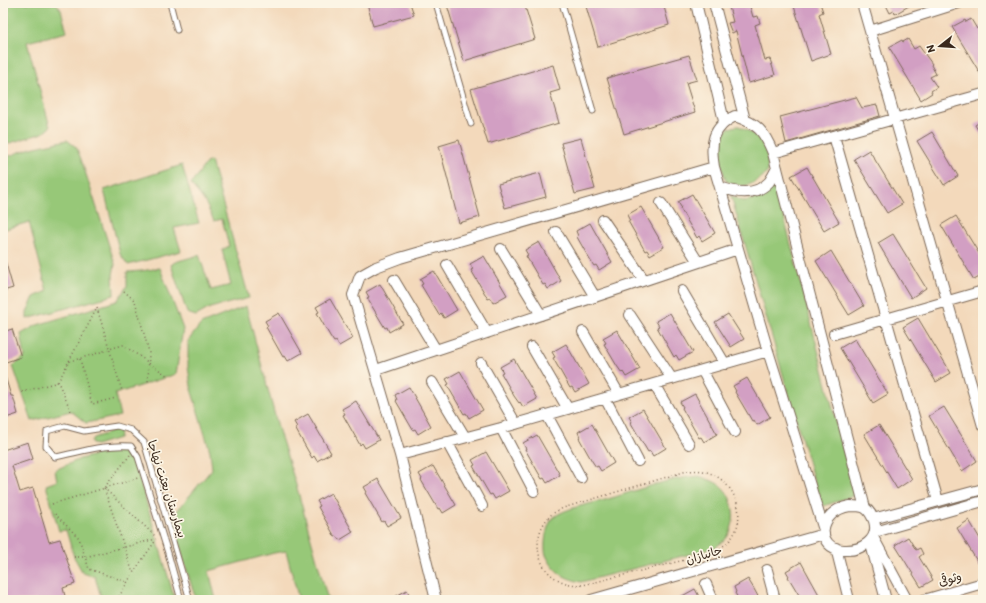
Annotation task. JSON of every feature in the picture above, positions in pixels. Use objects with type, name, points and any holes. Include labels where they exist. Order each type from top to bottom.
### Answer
[{"type":"street","points":[[696,3],[724,121]]},
{"type":"street","points":[[714,3],[745,120]]},
{"type":"street","points":[[862,3],[983,426]]},
{"type":"street","points":[[870,31],[959,3]]},
{"type":"street","points":[[773,153],[983,94]]},
{"type":"street","points":[[886,600],[873,537],[875,525],[866,508],[773,153],[766,136],[756,125],[735,116],[724,121],[717,131],[713,142],[712,153],[714,167],[768,351],[828,544],[843,550],[854,550],[863,546],[873,537],[983,502]]},
{"type":"street","points":[[834,136],[938,501]]},
{"type":"street","points":[[436,600],[400,455],[353,295],[360,276],[376,266],[400,258],[714,167]]},
{"type":"street","points":[[720,187],[742,193],[750,192],[761,188],[769,182],[777,168]]},
{"type":"street","points":[[661,203],[698,262]]},
{"type":"street","points":[[603,220],[644,280]]},
{"type":"street","points":[[556,232],[595,297]]},
{"type":"street","points":[[501,249],[541,315]]},
{"type":"street","points":[[376,370],[738,249]]},
{"type":"street","points":[[447,265],[487,333]]},
{"type":"street","points":[[394,280],[436,350]]},
{"type":"street","points":[[682,291],[725,364]]},
{"type":"street","points":[[834,334],[983,291]]},
{"type":"street","points":[[630,315],[672,379]]},
{"type":"street","points":[[583,332],[619,394]]},
{"type":"street","points":[[532,347],[568,409]]},
{"type":"street","points":[[400,455],[516,424],[768,351]]},
{"type":"street","points":[[481,363],[516,424]]},
{"type":"street","points":[[702,370],[735,432]]},
{"type":"street","points":[[432,382],[465,438]]},
{"type":"street","points":[[654,384],[689,444]]},
{"type":"street","points":[[605,398],[638,461]]},
{"type":"street","points":[[547,415],[580,478]]},
{"type":"street","points":[[501,428],[534,491]]},
{"type":"street","points":[[447,442],[482,506]]},
{"type":"street","points":[[873,519],[983,489]]},
{"type":"street","points":[[824,530],[826,519],[834,511],[842,507],[858,506],[866,508]]},
{"type":"street","name":"جانبازان","points":[[591,600],[824,530]]},
{"type":"street","points":[[873,537],[907,600]]},
{"type":"street","points":[[836,548],[849,600]]},
{"type":"street","points":[[767,570],[775,600]]},
{"type":"street","points":[[706,584],[713,600]]},
{"type":"street","name":"وثوقی","points":[[924,600],[983,584]]},
{"type":"lane","points":[[170,3],[177,30]]},
{"type":"lane","points":[[436,3],[471,124]]},
{"type":"lane","points":[[562,3],[593,111]]},
{"type":"lane","name":"بیمارستان بعثت نهاجا","points":[[181,600],[138,457],[131,446],[117,445],[91,448],[55,458],[46,446],[47,431],[65,426],[84,431],[117,426],[131,430],[144,442],[190,600]]},
{"type":"path","points":[[124,291],[135,301],[149,352],[148,383]]},
{"type":"path","points":[[22,392],[58,382],[96,308],[122,391]]},
{"type":"path","points":[[69,361],[80,359],[123,345],[168,376]]},
{"type":"path","points":[[80,359],[92,404],[116,398]]},
{"type":"path","points":[[58,382],[71,411]]},
{"type":"path","points":[[104,488],[130,455]]},
{"type":"path","points":[[687,471],[702,471],[716,475],[728,485],[736,497],[739,512],[737,526],[730,540],[719,550],[705,555],[583,585],[570,585],[558,580],[548,572],[541,561],[538,549],[539,536],[544,524],[552,515],[563,508],[687,471]]},
{"type":"path","points":[[52,504],[139,477]]},
{"type":"path","points":[[104,488],[157,538]]},
{"type":"path","points":[[104,488],[133,573]]},
{"type":"path","points":[[55,514],[79,538],[89,569],[127,582]]},
{"type":"path","points":[[74,557],[85,557],[157,538]]},
{"type":"path","points":[[117,600],[127,582],[157,538]]},
{"type":"green space","points":[[3,3],[56,3],[61,10],[67,32],[27,42],[50,127],[43,133],[3,145]]},
{"type":"green space","points":[[739,126],[754,134],[763,144],[766,150],[768,164],[767,173],[757,181],[743,186],[726,181],[720,153],[721,139],[724,133],[729,128]]},
{"type":"green space","points":[[67,140],[76,147],[81,159],[115,264],[113,275],[114,295],[27,319],[27,312],[34,297],[47,291],[29,222],[3,230],[3,158],[31,148]]},
{"type":"green space","points":[[211,161],[249,298],[210,308],[196,316],[187,313],[171,265],[175,262],[199,255],[211,290],[231,285],[222,250],[229,246],[222,219],[214,221],[205,202],[191,184],[206,163]]},
{"type":"green space","points":[[182,165],[199,223],[174,228],[181,251],[128,265],[120,254],[104,190]]},
{"type":"green space","points":[[775,182],[855,495],[824,506],[820,502],[731,196],[743,201],[748,201],[765,192]]},
{"type":"green space","points":[[160,268],[183,329],[176,374],[115,394],[120,416],[86,423],[71,411],[32,421],[13,366],[25,357],[21,334],[37,325],[117,301],[127,286],[127,272]]},
{"type":"green space","points":[[246,306],[279,431],[297,488],[328,600],[299,600],[286,551],[209,571],[216,600],[196,600],[176,535],[176,512],[212,469],[210,451],[192,392],[188,367],[188,341],[201,324]]},
{"type":"green space","points":[[117,430],[120,432],[119,438],[96,445],[92,444],[91,441],[93,438]]},
{"type":"green space","points":[[117,449],[128,451],[139,477],[175,600],[102,600],[95,577],[83,573],[74,557],[66,530],[59,531],[46,485],[57,481],[55,470],[80,459]]},
{"type":"green space","points":[[699,476],[719,484],[728,495],[733,508],[733,522],[731,529],[724,541],[714,548],[581,582],[564,576],[552,566],[549,561],[545,551],[546,536],[551,521],[558,515],[578,507],[652,485],[675,479]]},
{"type":"building","points":[[367,3],[410,3],[414,15],[373,26]]},
{"type":"building","points":[[453,3],[524,3],[535,39],[464,61],[447,5]]},
{"type":"building","points":[[585,3],[663,3],[669,25],[598,47]]},
{"type":"building","points":[[728,3],[749,3],[753,17],[758,16],[760,23],[755,25],[765,60],[770,59],[775,75],[749,83],[736,31],[732,33],[728,23],[733,22]]},
{"type":"building","points":[[793,3],[820,3],[823,12],[819,14],[831,54],[811,61]]},
{"type":"building","points":[[885,3],[914,3],[895,14],[894,11],[890,13]]},
{"type":"building","points":[[971,19],[977,29],[983,25],[983,78],[952,27],[965,20],[966,22]]},
{"type":"building","points":[[908,39],[914,49],[919,46],[932,64],[931,65],[936,74],[930,77],[937,87],[931,91],[932,93],[921,100],[889,47],[902,40],[903,42]]},
{"type":"building","points":[[689,55],[697,80],[686,83],[695,112],[624,134],[607,78]]},
{"type":"building","points":[[553,65],[560,90],[550,93],[559,123],[488,144],[471,89]]},
{"type":"building","points":[[856,97],[862,108],[877,105],[880,116],[786,143],[780,117]]},
{"type":"building","points":[[983,120],[983,138],[975,125]]},
{"type":"building","points":[[932,132],[958,176],[944,185],[917,141]]},
{"type":"building","points":[[581,138],[595,189],[575,194],[561,143]]},
{"type":"building","points":[[459,140],[480,217],[459,223],[439,146]]},
{"type":"building","points":[[869,150],[902,204],[887,213],[854,159]]},
{"type":"building","points":[[807,167],[839,222],[824,231],[791,176]]},
{"type":"building","points":[[540,173],[546,197],[505,208],[498,184]]},
{"type":"building","points":[[692,194],[715,233],[702,241],[699,236],[697,238],[678,202]]},
{"type":"building","points":[[641,207],[664,247],[650,255],[647,250],[645,251],[628,221],[630,221],[627,215]]},
{"type":"building","points":[[956,216],[983,260],[983,275],[974,280],[941,225]]},
{"type":"building","points":[[590,223],[612,262],[599,270],[590,260],[577,237],[576,231]]},
{"type":"building","points":[[893,234],[926,288],[911,298],[878,243]]},
{"type":"building","points":[[539,242],[561,281],[548,289],[545,284],[543,285],[526,256],[528,255],[525,250]]},
{"type":"building","points":[[831,251],[864,306],[849,315],[816,261]]},
{"type":"building","points":[[484,256],[507,295],[493,303],[490,298],[488,299],[471,270],[473,269],[470,264]]},
{"type":"building","points":[[3,260],[5,260],[13,288],[3,291]]},
{"type":"building","points":[[434,271],[457,310],[444,318],[441,313],[439,315],[421,285],[423,284],[420,279]]},
{"type":"building","points":[[380,284],[403,324],[389,332],[367,298],[369,297],[366,292]]},
{"type":"building","points":[[330,299],[353,338],[339,346],[330,336],[317,313],[319,312],[316,307]]},
{"type":"building","points":[[279,313],[302,353],[288,361],[285,356],[283,357],[266,327],[268,326],[265,321]]},
{"type":"building","points":[[670,313],[693,352],[679,360],[676,355],[674,357],[657,327],[659,326],[656,321]]},
{"type":"building","points":[[728,314],[744,339],[731,347],[715,322]]},
{"type":"building","points":[[918,318],[951,373],[936,382],[903,327]]},
{"type":"building","points":[[12,329],[21,357],[3,363],[3,332]]},
{"type":"building","points":[[617,330],[640,369],[626,377],[617,366],[604,344],[606,343],[603,338]]},
{"type":"building","points":[[855,339],[888,394],[873,403],[840,348]]},
{"type":"building","points":[[566,344],[589,384],[575,392],[572,387],[570,388],[553,358],[555,357],[552,352]]},
{"type":"building","points":[[514,359],[537,399],[523,407],[514,396],[501,373],[503,372],[500,367]]},
{"type":"building","points":[[460,371],[483,410],[469,418],[466,413],[464,414],[447,385],[449,384],[446,379]]},
{"type":"building","points":[[5,376],[18,414],[3,419],[3,377]]},
{"type":"building","points":[[747,378],[770,417],[757,425],[754,420],[752,421],[733,386]]},
{"type":"building","points":[[409,387],[431,426],[418,434],[415,429],[413,430],[396,401],[395,395]]},
{"type":"building","points":[[695,394],[717,434],[704,442],[701,437],[699,438],[680,402]]},
{"type":"building","points":[[356,401],[379,440],[365,448],[362,443],[360,445],[343,415],[345,414],[342,409]]},
{"type":"building","points":[[944,407],[977,461],[962,471],[929,416]]},
{"type":"building","points":[[643,409],[666,448],[653,456],[650,451],[648,452],[629,417]]},
{"type":"building","points":[[308,414],[331,453],[317,461],[314,456],[312,458],[295,428],[297,427],[294,422]]},
{"type":"building","points":[[592,424],[614,463],[601,471],[592,461],[579,438],[578,432]]},
{"type":"building","points":[[879,425],[912,479],[897,489],[864,434]]},
{"type":"building","points":[[537,435],[560,475],[547,483],[544,478],[542,479],[523,443]]},
{"type":"building","points":[[28,442],[33,459],[12,466],[20,492],[33,488],[49,542],[60,539],[75,584],[63,588],[66,600],[3,600],[3,450]]},
{"type":"building","points":[[486,452],[509,491],[495,499],[492,494],[490,495],[473,466],[475,465],[472,460]]},
{"type":"building","points":[[433,466],[456,505],[443,513],[440,508],[438,509],[419,474]]},
{"type":"building","points":[[378,479],[401,518],[387,526],[384,521],[382,522],[365,493],[367,492],[364,487]]},
{"type":"building","points":[[331,493],[353,532],[340,540],[337,536],[335,537],[318,507],[320,506],[317,501]]},
{"type":"building","points":[[969,520],[983,544],[983,571],[957,528]]},
{"type":"building","points":[[908,537],[916,550],[920,548],[923,554],[919,557],[933,580],[921,587],[895,545]]},
{"type":"building","points":[[801,562],[822,600],[802,600],[788,577],[789,576],[786,571]]},
{"type":"building","points":[[748,579],[760,600],[739,600],[735,593],[734,587]]},
{"type":"building","points":[[695,589],[701,600],[675,600]]},
{"type":"building","points":[[407,590],[412,600],[389,600]]}]
